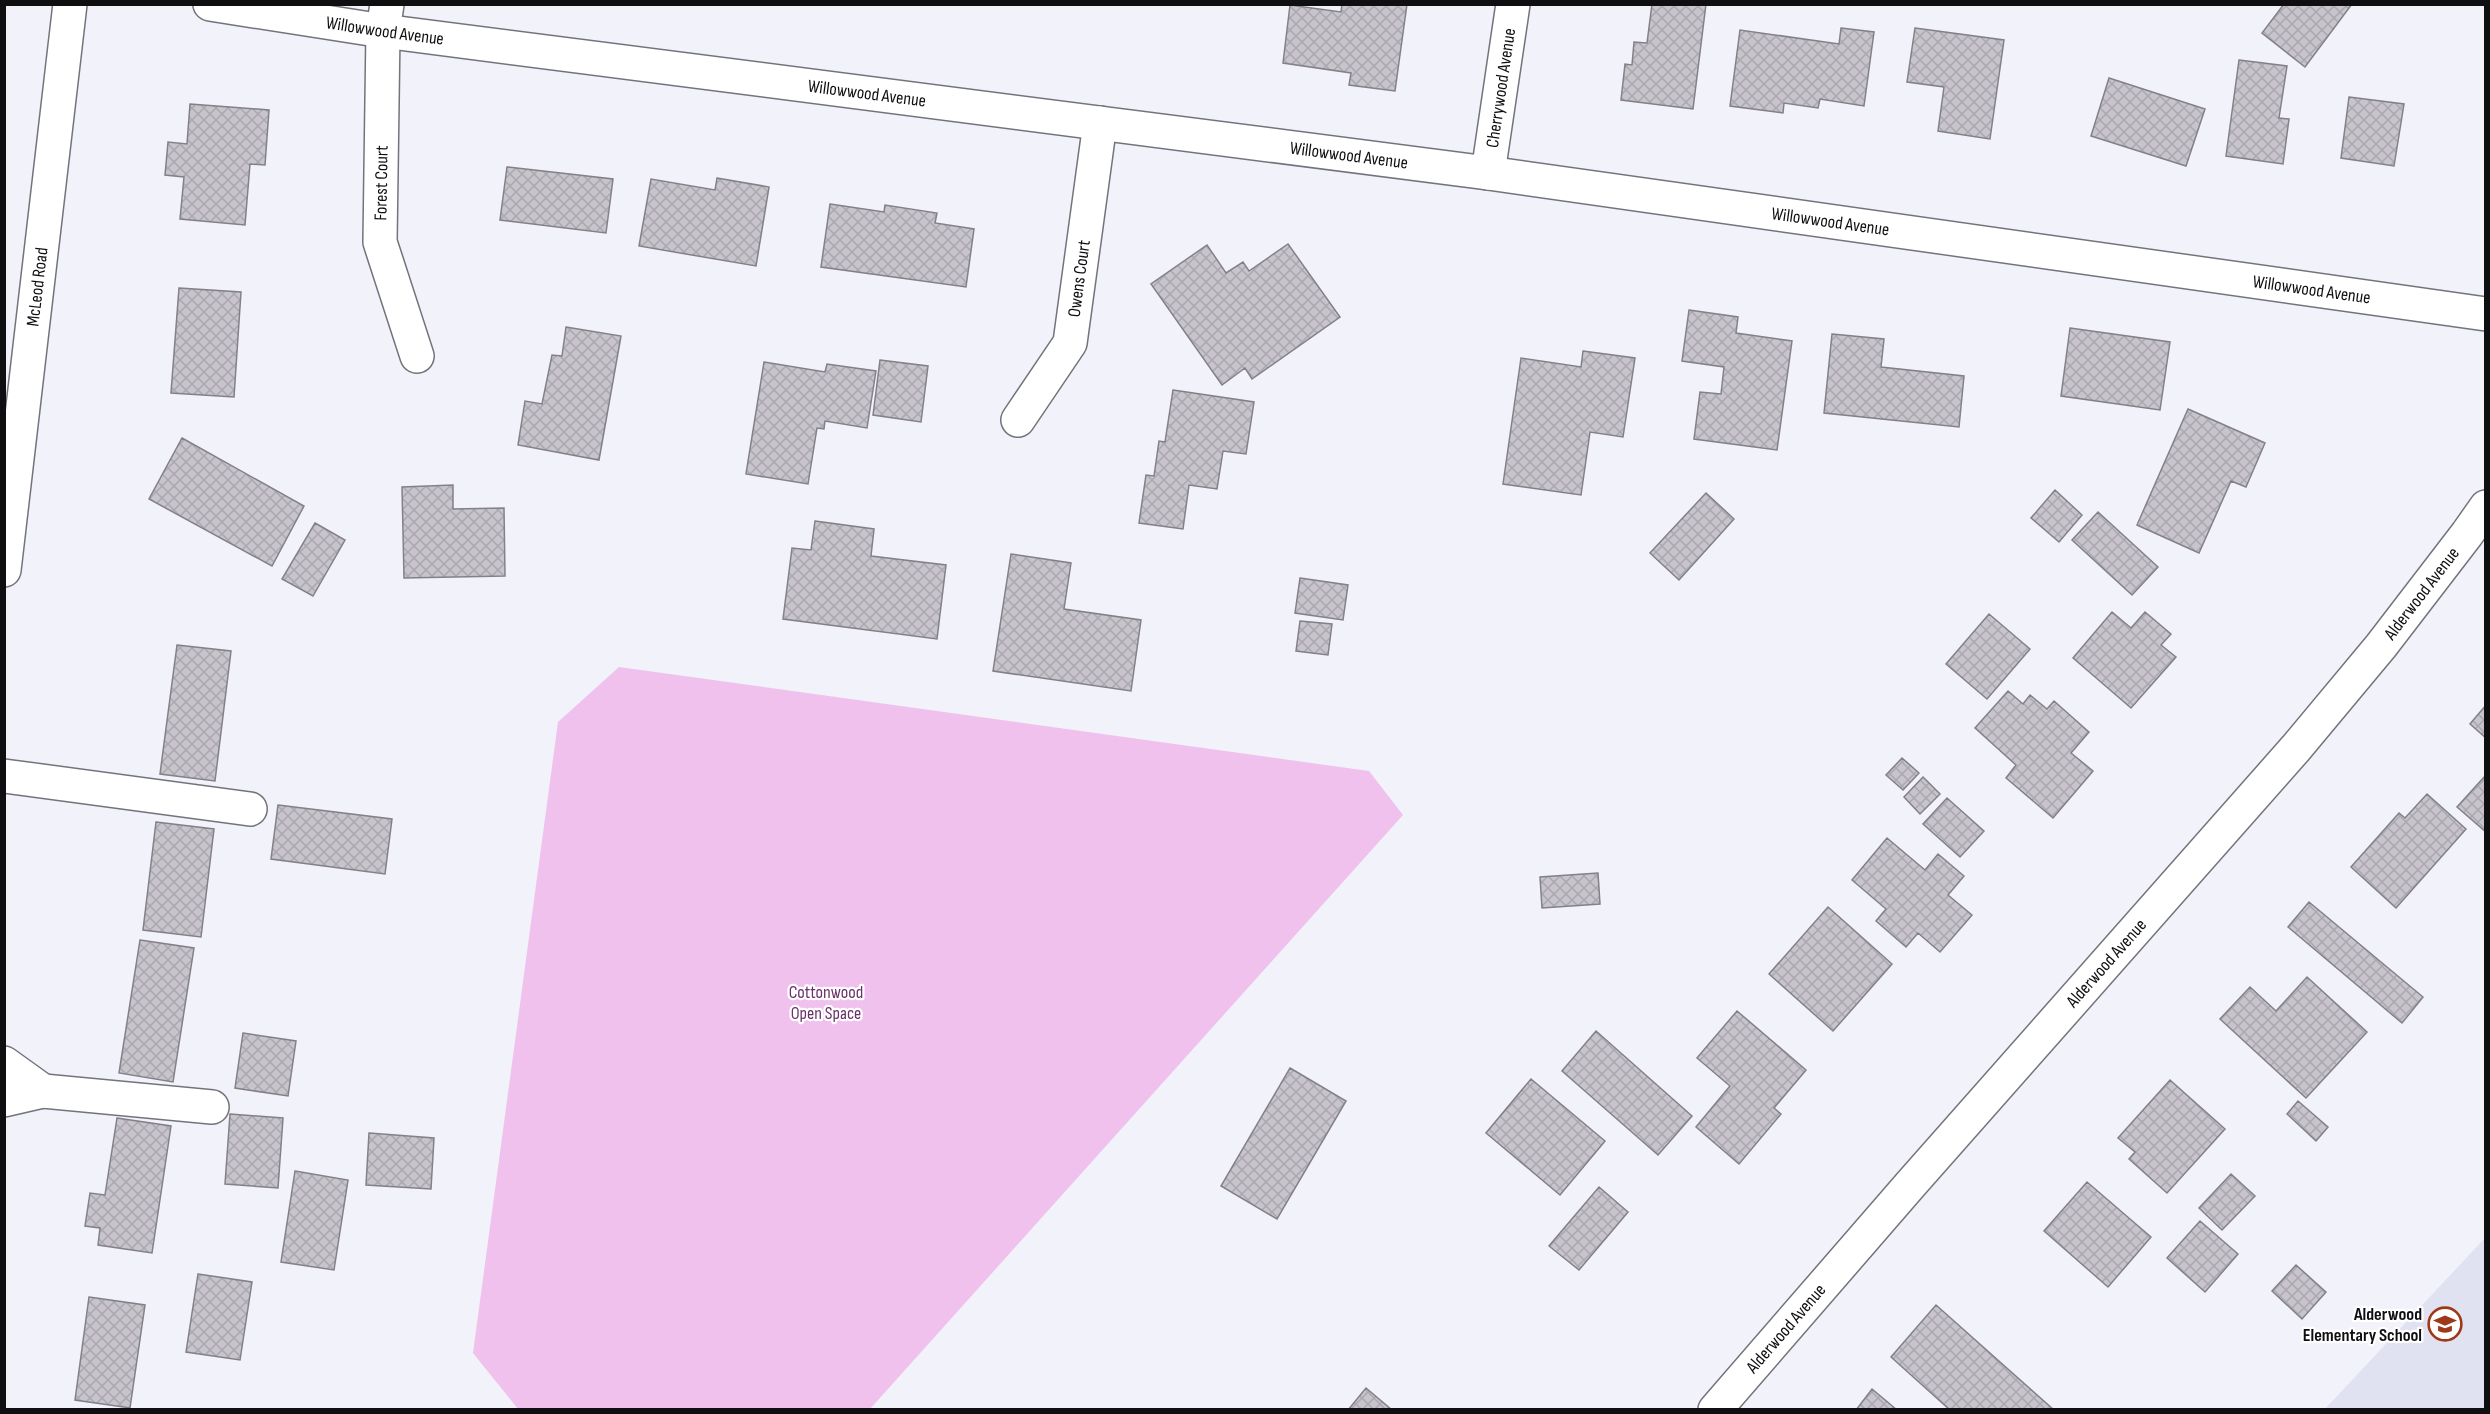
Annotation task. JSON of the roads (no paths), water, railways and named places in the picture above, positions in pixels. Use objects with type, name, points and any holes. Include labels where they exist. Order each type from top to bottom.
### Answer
[{"type":"street","name":"McLeod Road","points":[[4,570],[70,4]]},
{"type":"street","name":"Willowwood Avenue","points":[[210,4],[385,18],[1100,123],[1488,173],[2486,314]]},
{"type":"street","name":"Cherrywood Avenue","points":[[1488,173],[1513,4]]},
{"type":"street","name":"Forest Court","points":[[385,18],[380,242],[417,356]]},
{"type":"street","name":"Owens Court","points":[[1018,420],[1070,343],[1100,123]]},
{"type":"street","name":"Alderwood Avenue","points":[[1715,1410],[1910,1185],[2296,748],[2381,646],[2486,507]]},
{"type":"street","points":[[4,776],[250,809]]},
{"type":"street","points":[[4,1063],[43,1091]]},
{"type":"street","points":[[4,1100],[43,1091],[212,1107]]},
{"type":"place","name":"Alderwood Elementary School","points":[[2445,1324]]},
{"type":"park label","name":"Cottonwood Open Space","points":[[826,1002]]}]
